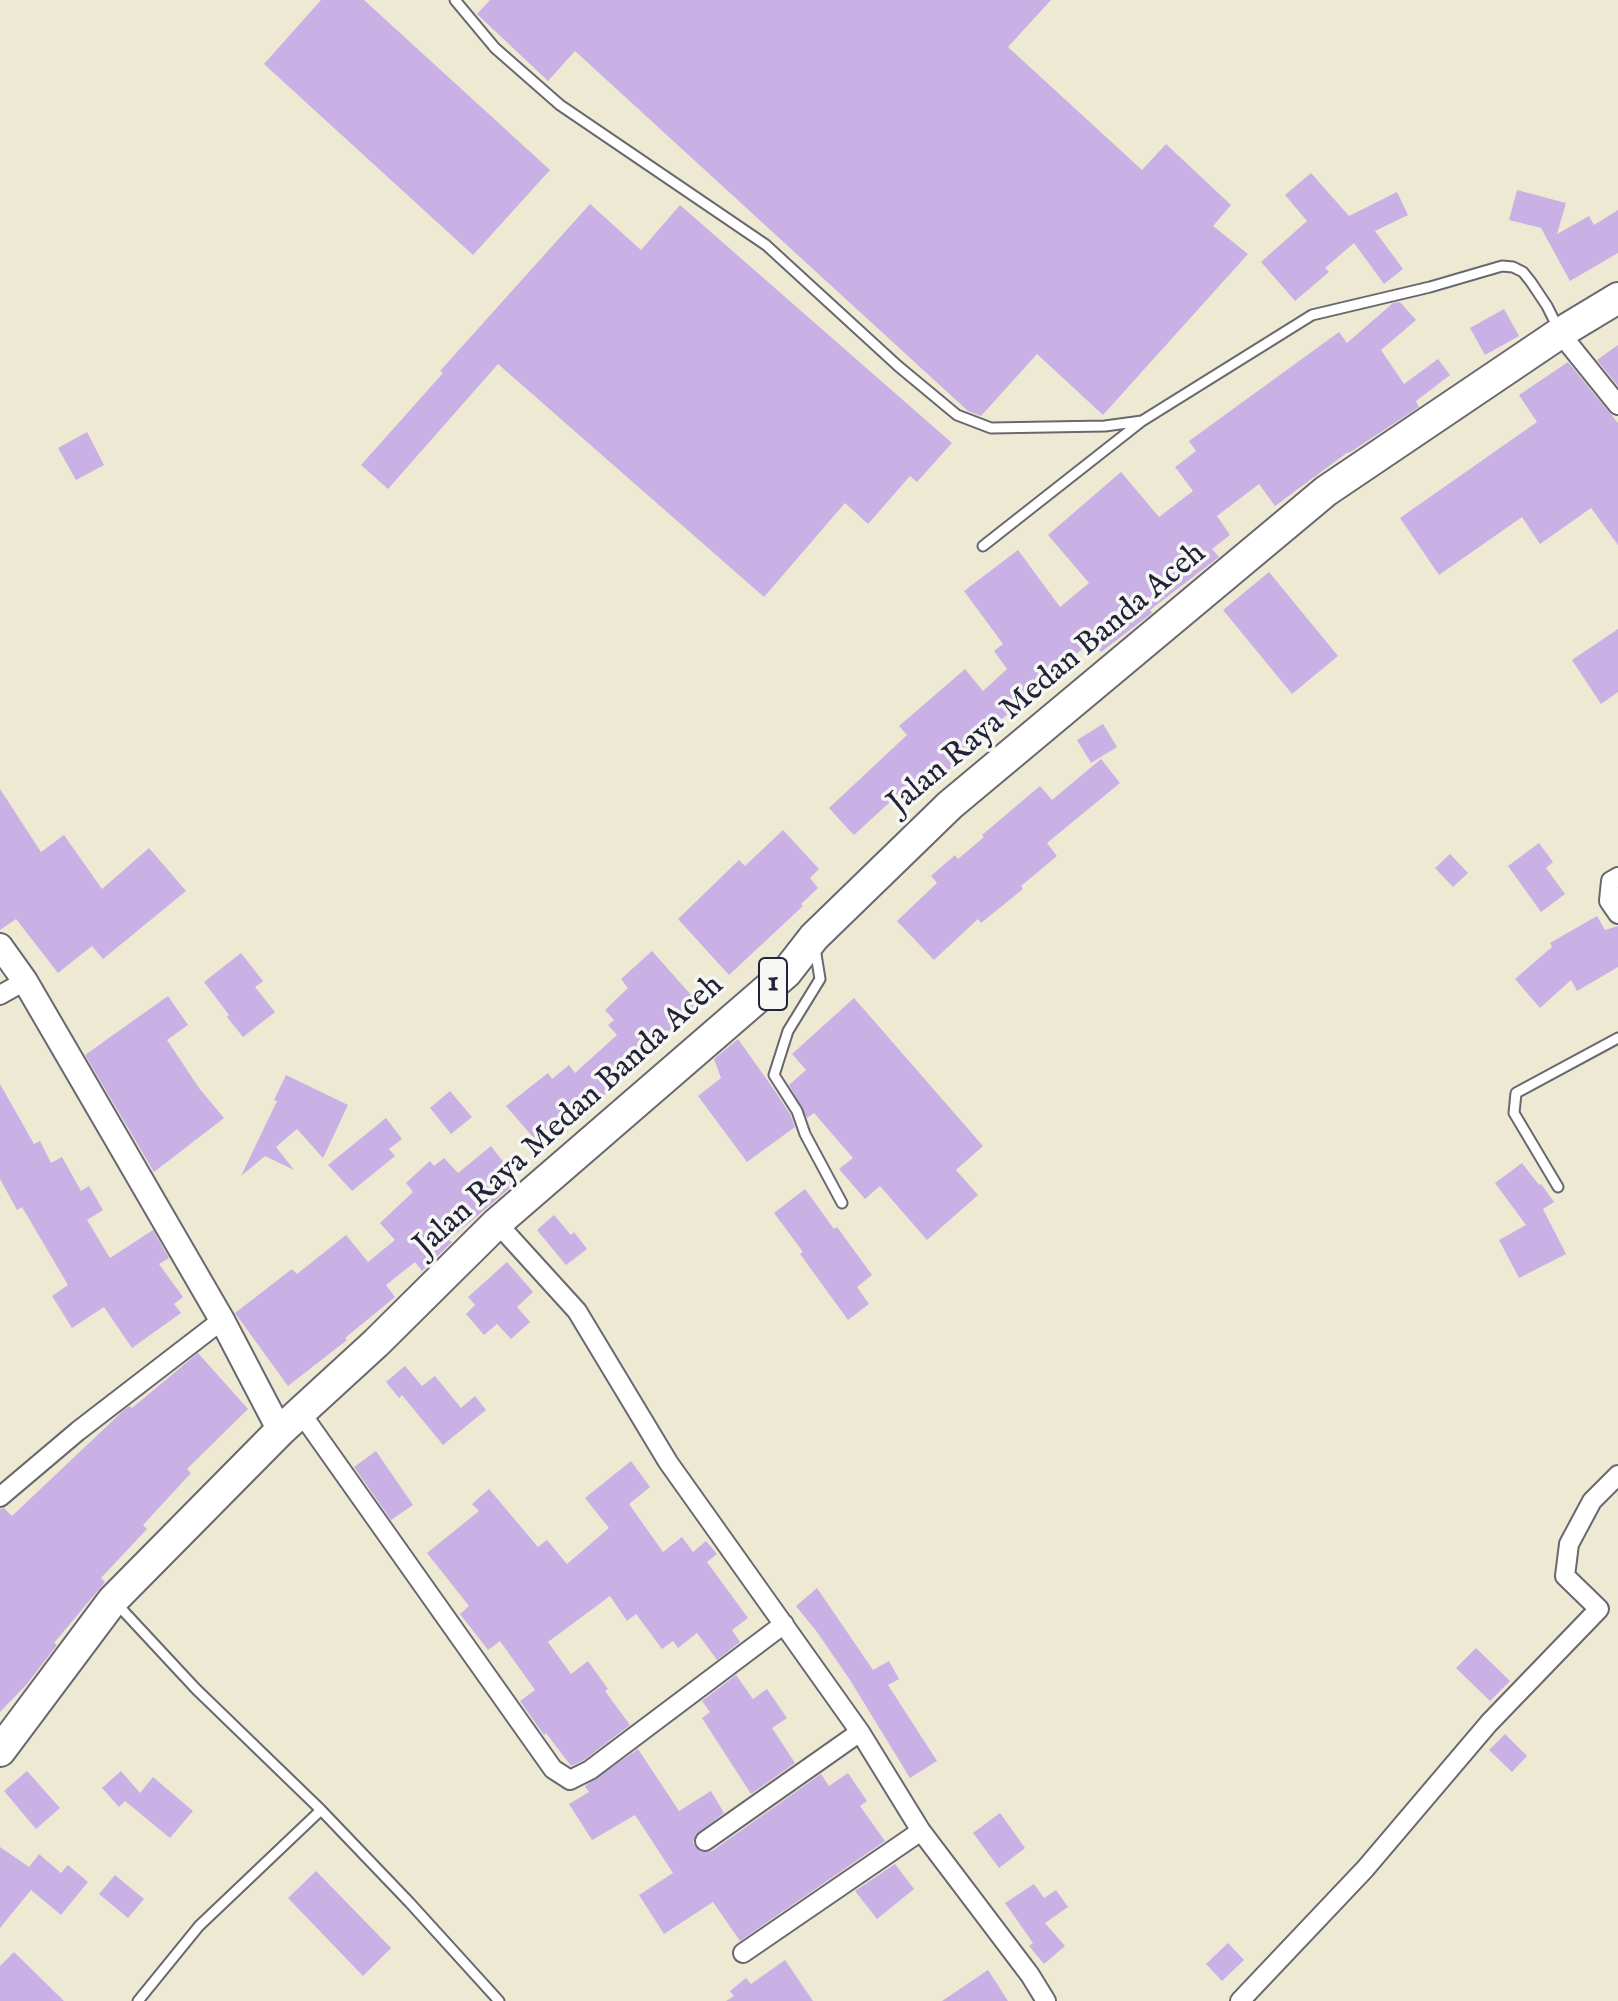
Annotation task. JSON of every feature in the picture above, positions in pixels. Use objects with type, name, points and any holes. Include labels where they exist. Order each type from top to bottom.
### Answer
[{"type":"highway","name":"Jalan Raya Medan Banda Aceh","points":[[0,1751],[113,1600],[290,1422],[376,1343],[497,1223],[786,973],[814,937],[950,805],[1326,491],[1560,333],[1618,298]]},
{"type":"street","points":[[1560,333],[1618,405]]},
{"type":"street","points":[[1618,877],[1611,881],[1609,901],[1618,914]]},
{"type":"street","points":[[0,946],[25,981],[222,1320],[290,1422],[553,1769],[570,1780],[590,1770],[784,1624]]},
{"type":"street","points":[[0,995],[25,981]]},
{"type":"street","points":[[497,1223],[577,1311],[668,1462],[860,1732],[921,1831],[1030,1975],[1046,2001]]},
{"type":"street","points":[[0,1497],[78,1431],[222,1320]]},
{"type":"street","points":[[1240,2001],[1365,1869],[1489,1723],[1599,1609],[1565,1576],[1569,1544],[1592,1501],[1618,1475]]},
{"type":"street","points":[[705,1841],[860,1732]]},
{"type":"street","points":[[743,1953],[921,1831]]},
{"type":"lane","points":[[455,0],[495,48],[560,105],[766,245],[898,366],[957,415],[991,428],[1091,427],[1142,421]]},
{"type":"lane","points":[[983,546],[1142,421],[1312,315],[1502,266],[1523,272],[1547,306],[1560,333]]},
{"type":"lane","points":[[814,937],[820,979],[788,1031],[774,1075],[797,1111],[805,1134],[842,1203]]},
{"type":"lane","points":[[1558,1187],[1514,1113],[1516,1093],[1618,1038]]},
{"type":"lane","points":[[113,1600],[196,1689],[321,1810],[499,2001]]},
{"type":"lane","points":[[138,2001],[199,1926],[321,1810]]},
{"type":"building","points":[[321,0],[364,0],[550,170],[473,255],[264,64]]},
{"type":"building","points":[[490,0],[1051,0],[1008,47],[1142,170],[1166,144],[1231,205],[1213,226],[1248,254],[1103,415],[1037,354],[981,416],[968,411],[575,51],[548,81],[477,14]]},
{"type":"building","points":[[1311,173],[1349,216],[1397,192],[1408,215],[1375,231],[1403,269],[1384,284],[1354,243],[1325,268],[1329,272],[1295,301],[1261,262],[1307,221],[1285,195]]},
{"type":"building","points":[[1517,190],[1566,203],[1557,234],[1589,216],[1594,225],[1618,210],[1618,253],[1570,281],[1541,228],[1509,220]]},
{"type":"building","points":[[590,204],[641,250],[680,205],[952,443],[917,482],[910,476],[868,524],[845,503],[764,597],[498,364],[388,489],[361,465],[443,373],[440,371]]},
{"type":"building","points":[[1400,302],[1416,320],[1381,350],[1404,384],[1438,359],[1450,375],[1416,401],[1419,407],[1348,452],[1275,506],[1259,484],[1217,516],[1230,535],[1212,549],[1219,557],[1101,652],[1092,641],[1012,706],[1014,708],[987,733],[989,736],[912,801],[902,791],[854,835],[849,830],[829,808],[907,735],[899,726],[965,669],[983,691],[1007,669],[994,651],[1003,644],[964,591],[1018,550],[1060,607],[1089,583],[1048,535],[1121,472],[1159,517],[1193,491],[1175,467],[1196,451],[1189,441],[1339,332],[1347,343],[1393,303]]},
{"type":"building","points":[[1504,309],[1519,336],[1485,355],[1470,328]]},
{"type":"building","points":[[1618,345],[1618,386],[1597,360]]},
{"type":"building","points":[[1568,362],[1618,423],[1618,545],[1591,508],[1540,544],[1522,517],[1439,575],[1400,518],[1537,422],[1519,395]]},
{"type":"building","points":[[87,432],[104,465],[76,480],[58,448]]},
{"type":"building","points":[[1269,572],[1338,656],[1292,694],[1223,610]]},
{"type":"building","points":[[1618,629],[1618,692],[1601,704],[1572,660]]},
{"type":"building","points":[[1103,724],[1117,747],[1091,763],[1077,740]]},
{"type":"building","points":[[1101,759],[1120,783],[1047,843],[1057,856],[1021,886],[1023,889],[981,923],[978,919],[934,960],[897,921],[937,883],[931,876],[955,855],[958,859],[1040,786],[1052,800]]},
{"type":"building","points":[[0,789],[41,852],[64,835],[102,889],[149,848],[186,891],[103,959],[92,946],[58,973],[16,919],[0,930]]},
{"type":"building","points":[[783,830],[819,869],[810,878],[818,888],[729,975],[678,919],[739,860],[745,866]]},
{"type":"building","points":[[1539,843],[1553,862],[1546,868],[1565,894],[1541,912],[1508,866]]},
{"type":"building","points":[[1450,854],[1468,873],[1453,887],[1435,868]]},
{"type":"building","points":[[1597,916],[1605,930],[1618,926],[1618,967],[1577,991],[1571,980],[1540,1008],[1515,979],[1552,947],[1550,943]]},
{"type":"building","points":[[652,951],[700,1005],[622,1069],[628,1075],[565,1128],[568,1131],[545,1151],[506,1106],[548,1073],[552,1079],[569,1065],[575,1073],[617,1035],[608,1025],[614,1020],[605,1010],[628,988],[621,979]]},
{"type":"building","points":[[241,953],[263,981],[255,987],[275,1012],[243,1037],[204,982]]},
{"type":"building","points":[[168,996],[188,1025],[167,1040],[199,1088],[224,1118],[154,1172],[85,1055]]},
{"type":"building","points":[[854,998],[983,1146],[956,1170],[978,1195],[927,1240],[880,1186],[865,1199],[839,1169],[853,1158],[814,1113],[807,1118],[789,1085],[806,1070],[792,1054]]},
{"type":"building","points":[[738,1039],[790,1114],[795,1127],[747,1162],[698,1096],[721,1078],[714,1059]]},
{"type":"building","points":[[286,1075],[348,1105],[323,1158],[297,1129],[276,1147],[294,1170],[265,1156],[241,1176],[277,1101],[274,1100]]},
{"type":"building","points":[[0,1084],[34,1144],[40,1141],[51,1163],[62,1157],[81,1191],[89,1186],[103,1210],[87,1220],[110,1258],[153,1230],[169,1258],[159,1264],[183,1297],[174,1304],[181,1313],[132,1348],[104,1307],[72,1328],[52,1296],[68,1285],[22,1207],[17,1210],[0,1179]]},
{"type":"building","points":[[450,1091],[472,1117],[451,1134],[430,1108]]},
{"type":"building","points":[[386,1118],[402,1139],[389,1149],[395,1156],[352,1191],[328,1165]]},
{"type":"building","points":[[491,1146],[518,1181],[449,1240],[452,1242],[422,1271],[415,1262],[386,1285],[395,1297],[288,1386],[235,1313],[292,1269],[297,1274],[346,1235],[368,1262],[395,1240],[380,1223],[413,1192],[406,1183],[430,1161],[434,1166],[444,1158],[458,1173]]},
{"type":"building","points":[[1522,1163],[1554,1202],[1543,1209],[1566,1254],[1519,1278],[1499,1240],[1526,1225],[1495,1183]]},
{"type":"building","points":[[805,1189],[872,1275],[857,1287],[869,1304],[848,1320],[774,1213]]},
{"type":"building","points":[[554,1215],[571,1235],[574,1232],[587,1249],[566,1265],[537,1230]]},
{"type":"building","points":[[507,1262],[533,1292],[517,1307],[530,1322],[511,1339],[497,1324],[484,1335],[466,1314],[475,1305],[468,1297]]},
{"type":"building","points":[[198,1353],[248,1409],[187,1469],[191,1473],[143,1525],[147,1529],[101,1578],[105,1582],[54,1643],[57,1645],[27,1684],[0,1712],[0,1509],[4,1508],[12,1516],[124,1410],[130,1406],[132,1408]]},
{"type":"building","points":[[405,1366],[422,1386],[435,1376],[461,1408],[475,1396],[486,1410],[443,1445],[402,1395],[399,1398],[386,1382]]},
{"type":"building","points":[[376,1451],[413,1505],[391,1520],[354,1467]]},
{"type":"building","points":[[631,1461],[650,1487],[629,1504],[663,1552],[682,1537],[693,1552],[706,1541],[717,1554],[707,1562],[748,1618],[732,1630],[740,1642],[717,1660],[697,1633],[678,1648],[673,1641],[662,1649],[636,1614],[627,1621],[610,1596],[548,1642],[571,1674],[588,1661],[630,1725],[584,1760],[571,1766],[520,1701],[535,1690],[500,1641],[488,1650],[460,1614],[469,1606],[427,1553],[479,1511],[472,1504],[489,1489],[538,1547],[547,1540],[567,1564],[609,1528],[585,1498]]},
{"type":"building","points":[[817,1588],[873,1670],[889,1661],[899,1679],[888,1685],[937,1761],[910,1778],[850,1680],[796,1606]]},
{"type":"building","points":[[1476,1648],[1510,1681],[1490,1701],[1456,1668]]},
{"type":"building","points":[[736,1675],[753,1699],[767,1689],[787,1718],[772,1728],[795,1763],[751,1794],[702,1718],[710,1712],[702,1701]]},
{"type":"building","points":[[1505,1734],[1527,1756],[1512,1772],[1489,1750]]},
{"type":"building","points":[[638,1749],[679,1811],[711,1791],[724,1813],[695,1835],[693,1843],[701,1852],[712,1851],[821,1774],[829,1786],[848,1773],[867,1801],[860,1806],[885,1841],[740,1941],[713,1902],[664,1934],[639,1895],[673,1873],[635,1815],[592,1840],[569,1804],[589,1792],[585,1786]]},
{"type":"building","points":[[27,1771],[60,1808],[36,1829],[4,1791]]},
{"type":"building","points":[[121,1771],[140,1793],[153,1777],[193,1811],[170,1838],[125,1801],[119,1807],[102,1788]]},
{"type":"building","points":[[1000,1813],[1025,1848],[999,1868],[973,1833]]},
{"type":"building","points":[[0,1847],[29,1867],[39,1854],[61,1873],[68,1865],[88,1882],[61,1915],[31,1890],[0,1928]]},
{"type":"building","points":[[895,1864],[914,1889],[877,1919],[855,1891]]},
{"type":"building","points":[[316,1871],[391,1948],[363,1976],[288,1898]]},
{"type":"building","points":[[115,1875],[144,1899],[128,1918],[99,1894]]},
{"type":"building","points":[[1034,1884],[1044,1898],[1056,1890],[1068,1907],[1045,1923],[1065,1946],[1044,1964],[1029,1946],[1033,1943],[1005,1903]]},
{"type":"building","points":[[1228,1943],[1244,1960],[1222,1981],[1206,1964]]},
{"type":"building","points":[[14,1952],[64,2001],[0,2001],[0,1966]]},
{"type":"building","points":[[785,1960],[813,2001],[726,2001],[734,1996],[730,1991],[746,1978],[751,1984]]},
{"type":"building","points":[[988,1970],[1008,2001],[942,2001]]}]
